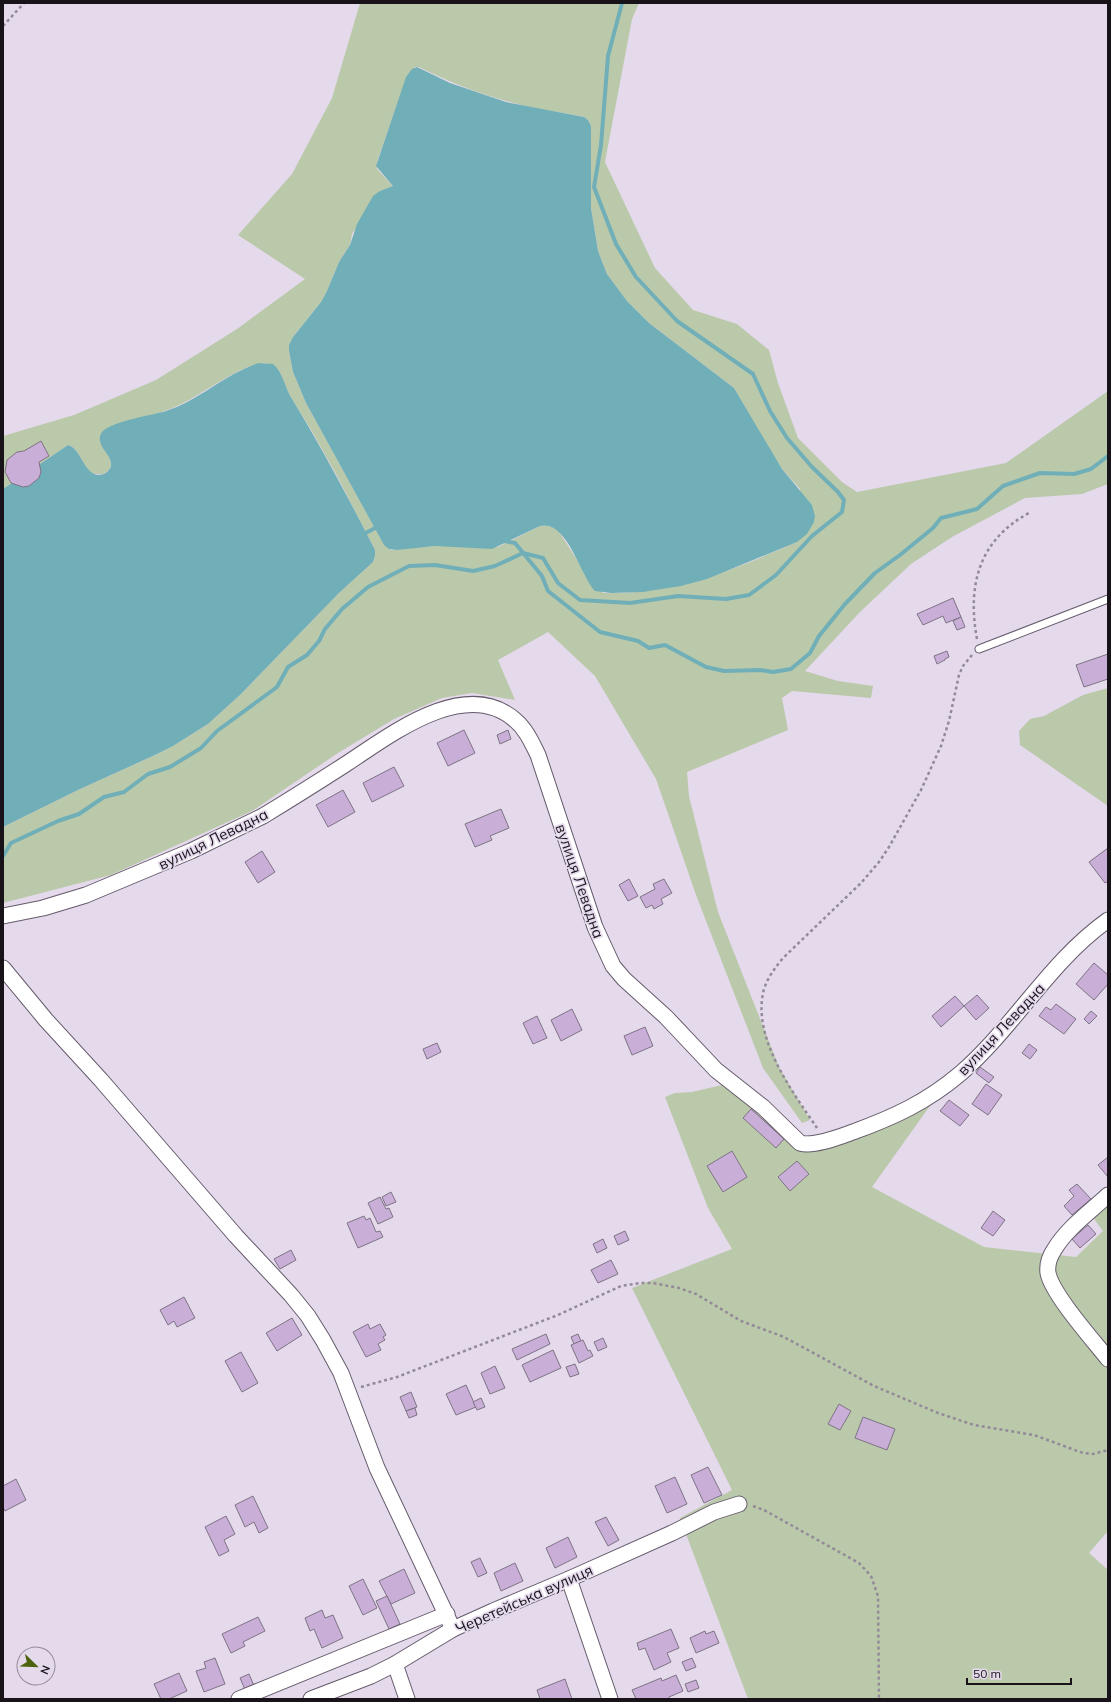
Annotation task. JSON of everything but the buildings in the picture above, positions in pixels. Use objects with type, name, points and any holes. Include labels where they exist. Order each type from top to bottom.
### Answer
[{"type":"street","name":"вулиця Левадна","points":[[3,916],[43,908],[86,895],[191,851],[245,826],[280,806],[389,736],[436,712],[449,707],[467,704],[495,708],[515,720],[530,739],[538,756],[595,926],[615,969],[666,1017],[716,1070],[764,1107],[800,1143],[809,1144],[878,1123],[909,1110],[951,1081],[982,1052],[1062,962],[1108,920]]},
{"type":"street","points":[[3,968],[46,1020],[101,1080],[236,1236],[298,1304],[323,1340],[348,1390],[377,1468],[453,1629]]},
{"type":"street","points":[[1108,1195],[1064,1236],[1053,1251],[1048,1268],[1050,1278],[1055,1288],[1108,1358]]},
{"type":"street","name":"Черетейська вулиця","points":[[311,1699],[371,1676],[453,1629],[672,1533],[714,1512],[739,1504]]},
{"type":"street","points":[[569,1579],[610,1699]]},
{"type":"street","points":[[239,1699],[447,1614]]},
{"type":"street","points":[[394,1664],[407,1699]]},
{"type":"lane","points":[[979,649],[1108,599]]},
{"type":"path","points":[[3,26],[24,3]]},
{"type":"path","points":[[825,1140],[786,1082],[775,1060],[764,1025],[762,1009],[764,989],[773,970],[783,958],[861,883],[890,847],[921,790],[938,752],[945,734],[959,675],[963,666],[979,649],[973,603],[974,588],[979,568],[993,544],[1001,534],[1016,520],[1029,513]]},
{"type":"path","points":[[348,1390],[397,1377],[558,1315],[621,1286],[640,1283],[653,1283],[679,1288],[696,1294],[741,1321],[784,1337],[874,1386],[938,1413],[974,1425],[1034,1435],[1083,1453],[1093,1454],[1108,1450]]},
{"type":"path","points":[[739,1504],[751,1505],[764,1510],[859,1563],[871,1576],[878,1596],[879,1699]]},
{"type":"green space","points":[[360,3],[639,3],[632,19],[605,162],[655,268],[693,310],[737,324],[769,350],[778,383],[798,438],[842,482],[857,492],[1006,463],[1108,391],[1108,484],[1082,494],[1025,498],[952,537],[911,564],[860,612],[805,671],[838,681],[873,686],[871,698],[792,691],[782,698],[788,730],[687,772],[689,796],[718,912],[779,1067],[810,1120],[802,1123],[763,1068],[696,895],[656,779],[595,676],[548,632],[498,660],[515,700],[472,693],[442,698],[394,719],[338,753],[252,811],[111,875],[3,903],[3,827],[173,746],[208,724],[240,695],[339,593],[373,562],[375,550],[337,476],[291,398],[279,371],[265,363],[255,365],[233,374],[177,406],[107,428],[101,444],[108,453],[111,461],[110,468],[106,473],[96,474],[89,471],[75,449],[68,445],[3,489],[3,436],[74,415],[156,380],[237,329],[305,279],[238,235],[292,174],[332,98]],"holes":[[[415,67],[419,67],[460,85],[501,99],[529,107],[584,117],[588,120],[591,126],[591,208],[598,251],[607,274],[627,301],[649,323],[734,388],[768,448],[782,469],[800,489],[797,542],[703,579],[655,590],[603,593],[581,566],[558,530],[547,525],[540,526],[498,547],[481,548],[435,546],[391,550],[382,541],[306,403],[293,372],[289,345],[296,333],[321,302],[339,262],[350,245],[352,234],[380,191],[393,186],[377,169],[377,162],[401,93]]]},
{"type":"green space","points":[[1108,688],[1108,806],[1020,745],[1019,731],[1030,719],[1044,716],[1083,695]]},
{"type":"green space","points":[[947,1082],[872,1187],[984,1247],[1076,1257],[1103,1231],[1085,1207],[1108,1186],[1108,1531],[1089,1553],[1108,1570],[1108,1699],[748,1699],[680,1518],[732,1490],[632,1288],[732,1249],[708,1208],[665,1097],[675,1093],[692,1092],[726,1084],[804,1141],[828,1140]]},
{"type":"water","points":[[417,67],[450,83],[506,102],[584,117],[588,120],[591,126],[591,208],[598,251],[607,274],[627,301],[649,323],[734,388],[782,469],[812,505],[815,516],[814,522],[807,534],[797,542],[707,579],[681,586],[643,592],[611,593],[595,591],[565,539],[558,531],[550,526],[540,526],[492,549],[435,546],[397,550],[389,549],[384,545],[306,403],[293,372],[289,345],[293,337],[321,302],[339,262],[350,245],[357,224],[373,196],[380,191],[393,186],[376,166],[406,77],[412,69]]},
{"type":"water","points":[[259,363],[273,364],[282,376],[290,395],[335,474],[375,550],[373,562],[339,593],[240,695],[208,724],[173,746],[3,827],[3,489],[68,445],[73,447],[89,470],[98,475],[102,475],[107,472],[111,464],[100,441],[100,435],[104,430],[125,421],[166,411],[178,406],[235,373]]},
{"type":"waterway","points":[[3,856],[11,843],[58,821],[79,814],[104,797],[124,792],[148,774],[170,767],[201,748],[217,731],[277,687],[288,667],[307,655],[319,641],[325,629],[342,609],[368,587],[409,566],[435,565],[473,571],[495,566],[523,553],[543,558],[558,583],[580,600],[630,603],[678,596],[726,599],[749,595],[776,575],[812,536],[842,512],[844,500],[838,492],[812,467],[787,438],[770,411],[753,374],[677,321],[636,277],[616,244],[594,187],[601,145],[608,56],[622,3]]},
{"type":"waterway","points":[[504,541],[515,543],[542,576],[548,591],[600,632],[638,641],[649,648],[665,645],[706,667],[724,671],[760,670],[773,672],[791,669],[810,653],[819,636],[845,604],[875,573],[933,528],[941,518],[977,509],[1003,486],[1040,473],[1074,474],[1091,469],[1108,456]]},
{"type":"waterway","points":[[362,535],[377,527],[379,528]]}]
